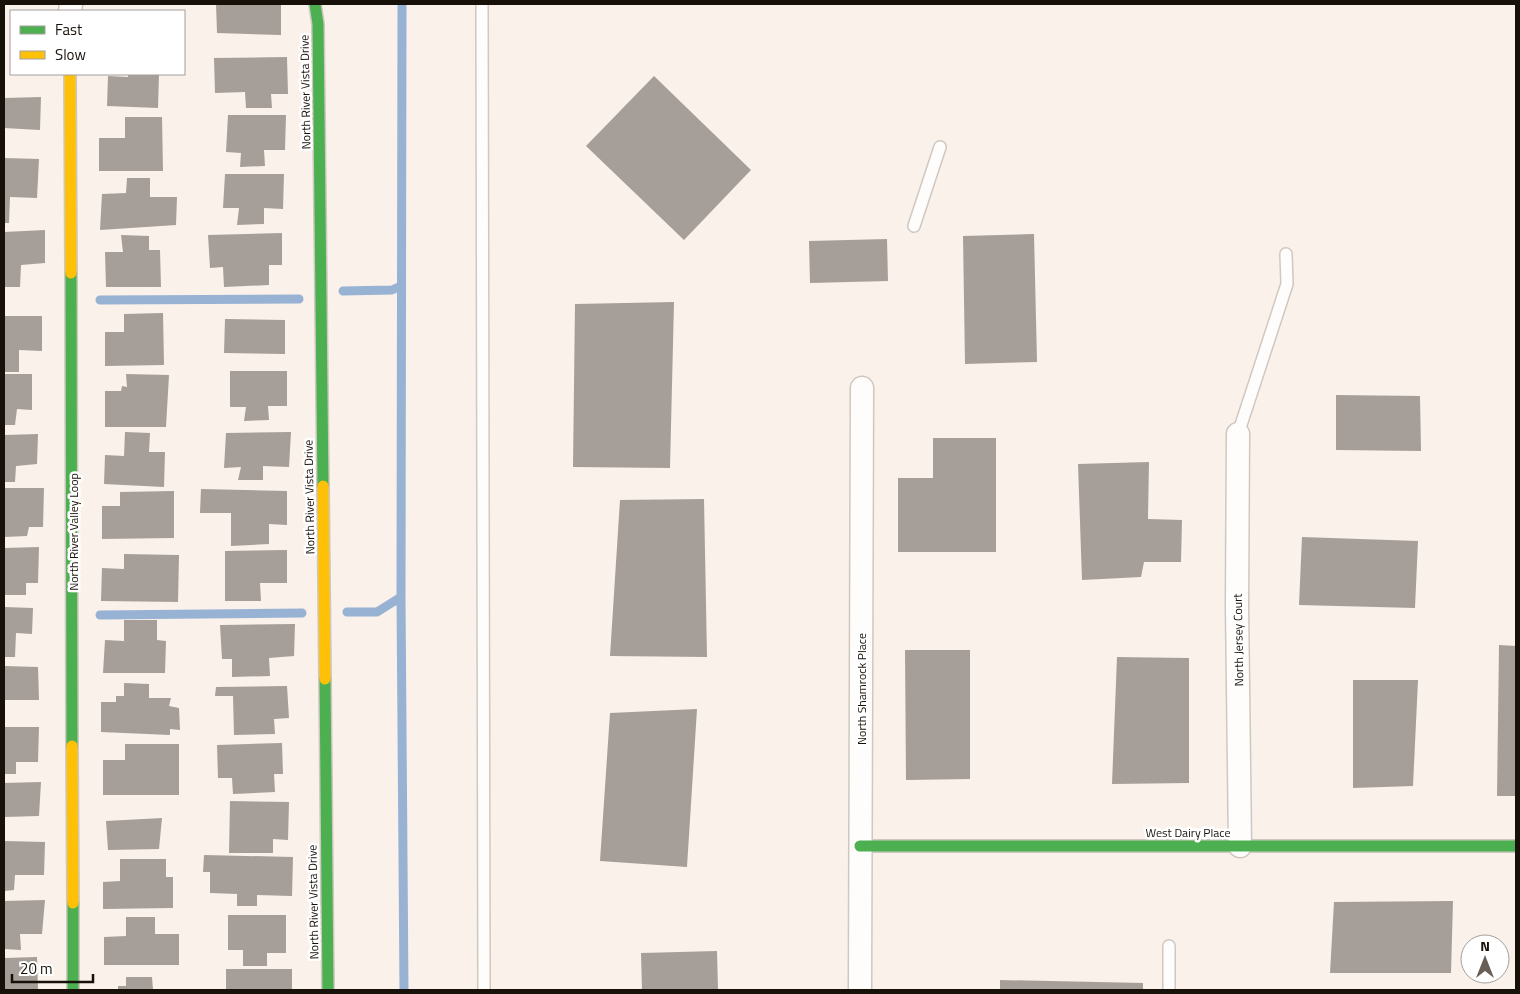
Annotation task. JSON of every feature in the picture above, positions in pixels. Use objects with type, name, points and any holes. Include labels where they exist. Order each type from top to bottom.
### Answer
[{"type":"street","name":"North River Vista Drive","points":[[316,4],[328,990]]},
{"type":"street","name":"North River Valley Loop","points":[[70,75],[74,990]]},
{"type":"street","name":"North Shamrock Place","points":[[860,990],[862,388]]},
{"type":"street","name":"North Jersey Court","points":[[1238,434],[1237,605],[1240,846]]},
{"type":"street","name":"West Dairy Place","points":[[860,846],[1516,846]]},
{"type":"lane","points":[[482,4],[484,990]]},
{"type":"lane","points":[[914,226],[940,147]]},
{"type":"lane","points":[[1238,434],[1287,284],[1286,254]]},
{"type":"lane","points":[[1168,990],[1170,946]]},
{"type":"building","points":[[216,4],[281,4],[281,35],[217,33]]},
{"type":"building","points":[[287,57],[288,94],[271,94],[272,108],[246,108],[245,92],[215,93],[214,58]]},
{"type":"building","points":[[128,75],[159,75],[158,108],[107,106],[108,76],[128,77]]},
{"type":"building","points":[[654,76],[751,170],[684,240],[586,146]]},
{"type":"building","points":[[41,97],[40,130],[4,128],[4,98]]},
{"type":"building","points":[[228,115],[286,115],[285,150],[264,150],[265,166],[240,167],[241,153],[226,152]]},
{"type":"building","points":[[125,117],[162,117],[163,171],[99,171],[99,138],[125,138]]},
{"type":"building","points":[[4,158],[39,159],[37,198],[10,197],[9,223],[4,223]]},
{"type":"building","points":[[225,174],[284,174],[283,209],[264,208],[264,224],[237,225],[239,208],[223,208]]},
{"type":"building","points":[[127,178],[150,178],[150,197],[177,197],[176,225],[100,230],[102,194],[126,193]]},
{"type":"building","points":[[45,230],[45,263],[21,265],[20,287],[4,287],[4,232]]},
{"type":"building","points":[[282,233],[282,265],[269,265],[269,285],[224,287],[223,267],[210,268],[208,235]]},
{"type":"building","points":[[1034,234],[1037,362],[965,364],[963,236]]},
{"type":"building","points":[[121,235],[149,236],[149,250],[160,250],[161,287],[106,287],[105,252],[123,252]]},
{"type":"building","points":[[887,239],[888,281],[810,283],[809,241]]},
{"type":"building","points":[[674,302],[670,468],[573,467],[575,304]]},
{"type":"building","points":[[163,313],[164,365],[105,366],[105,332],[124,332],[124,314]]},
{"type":"building","points":[[4,316],[42,316],[42,351],[19,350],[19,372],[4,372]]},
{"type":"building","points":[[225,319],[285,320],[285,354],[224,353]]},
{"type":"building","points":[[230,371],[287,371],[287,406],[268,406],[269,420],[244,421],[246,407],[230,407]]},
{"type":"building","points":[[4,374],[32,374],[32,410],[17,409],[15,425],[4,425]]},
{"type":"building","points":[[126,374],[169,375],[166,427],[105,427],[105,391],[121,391],[122,386],[127,387]]},
{"type":"building","points":[[1336,395],[1420,396],[1421,451],[1336,450]]},
{"type":"building","points":[[125,432],[150,433],[149,452],[165,452],[164,487],[104,484],[105,455],[124,456]]},
{"type":"building","points":[[291,432],[289,467],[263,466],[263,480],[238,480],[241,467],[224,468],[226,433]]},
{"type":"building","points":[[38,434],[37,464],[16,466],[15,482],[4,482],[4,435]]},
{"type":"building","points":[[933,438],[996,438],[996,552],[898,552],[898,478],[933,478]]},
{"type":"building","points":[[1149,462],[1148,519],[1182,520],[1181,562],[1144,562],[1141,577],[1082,580],[1078,464]]},
{"type":"building","points":[[4,488],[44,488],[43,527],[29,527],[27,536],[4,537]]},
{"type":"building","points":[[201,489],[287,491],[287,525],[269,524],[269,544],[231,546],[231,513],[200,513]]},
{"type":"building","points":[[174,491],[174,538],[102,539],[102,506],[120,506],[120,492]]},
{"type":"building","points":[[704,499],[707,657],[610,656],[620,500]]},
{"type":"building","points":[[1302,537],[1418,541],[1415,608],[1299,605]]},
{"type":"building","points":[[39,547],[38,583],[26,583],[26,595],[4,595],[4,548]]},
{"type":"building","points":[[287,550],[287,583],[260,583],[261,601],[225,601],[225,551]]},
{"type":"building","points":[[124,554],[179,555],[178,602],[101,601],[102,568],[124,569]]},
{"type":"building","points":[[4,607],[33,608],[32,634],[16,633],[15,657],[4,657]]},
{"type":"building","points":[[124,620],[157,620],[157,640],[166,641],[165,673],[103,673],[105,640],[124,641]]},
{"type":"building","points":[[295,624],[294,656],[269,658],[270,676],[232,677],[232,659],[222,659],[220,625]]},
{"type":"building","points":[[1499,645],[1516,646],[1516,796],[1497,796]]},
{"type":"building","points":[[905,650],[970,650],[970,779],[906,780]]},
{"type":"building","points":[[1117,657],[1189,658],[1189,783],[1112,784]]},
{"type":"building","points":[[4,666],[38,667],[39,700],[4,700]]},
{"type":"building","points":[[1353,680],[1418,680],[1413,786],[1353,788]]},
{"type":"building","points":[[124,683],[149,684],[149,698],[171,698],[169,706],[179,708],[180,730],[170,729],[170,735],[101,732],[101,702],[116,702],[116,696],[124,696]]},
{"type":"building","points":[[287,686],[289,718],[274,719],[275,734],[234,735],[233,696],[215,696],[216,687]]},
{"type":"building","points":[[697,709],[687,867],[600,861],[610,713]]},
{"type":"building","points":[[4,727],[39,727],[38,762],[16,762],[16,774],[4,774]]},
{"type":"building","points":[[282,743],[283,774],[274,774],[275,792],[233,794],[232,778],[218,778],[217,745]]},
{"type":"building","points":[[125,744],[179,744],[179,795],[103,795],[103,760],[125,760]]},
{"type":"building","points":[[41,782],[39,816],[4,817],[4,783]]},
{"type":"building","points":[[230,801],[289,802],[288,840],[273,839],[273,853],[229,853]]},
{"type":"building","points":[[162,818],[159,849],[108,850],[106,821]]},
{"type":"building","points":[[4,841],[45,842],[44,875],[15,875],[14,890],[4,891]]},
{"type":"building","points":[[204,855],[293,857],[292,896],[257,895],[257,906],[237,906],[237,894],[210,893],[210,872],[203,872]]},
{"type":"building","points":[[120,859],[166,859],[166,877],[173,877],[173,908],[103,909],[103,882],[120,881]]},
{"type":"building","points":[[45,900],[42,934],[20,934],[21,950],[4,949],[4,901]]},
{"type":"building","points":[[1453,901],[1451,973],[1330,973],[1334,902]]},
{"type":"building","points":[[228,915],[286,915],[286,953],[267,953],[267,966],[243,966],[243,950],[228,950]]},
{"type":"building","points":[[126,917],[155,917],[155,934],[179,934],[179,965],[104,965],[104,937],[126,936]]},
{"type":"building","points":[[717,951],[718,990],[642,990],[641,953]]},
{"type":"building","points":[[37,957],[38,990],[4,990],[4,958]]},
{"type":"building","points":[[226,969],[292,969],[292,990],[226,990]]},
{"type":"building","points":[[126,977],[152,977],[153,990],[118,990],[118,986],[126,986]]},
{"type":"building","points":[[1000,980],[1143,983],[1143,990],[1000,990]]},
{"type":"waterway","points":[[402,4],[401,597],[404,990]]},
{"type":"waterway","points":[[343,291],[392,290],[401,286]]},
{"type":"waterway","points":[[100,300],[299,299]]},
{"type":"waterway","points":[[347,612],[377,612],[401,597]]},
{"type":"waterway","points":[[100,615],[302,613]]},
{"type":"traffic: fast","points":[[315,4],[318,24],[323,486]]},
{"type":"traffic: fast","points":[[71,273],[72,746]]},
{"type":"traffic: fast","points":[[325,679],[328,990]]},
{"type":"traffic: fast","points":[[860,846],[1516,846]]},
{"type":"traffic: fast","points":[[73,903],[73,990]]},
{"type":"traffic: slow","points":[[70,75],[71,273]]},
{"type":"traffic: slow","points":[[323,486],[325,679]]},
{"type":"traffic: slow","points":[[72,746],[73,903]]}]
